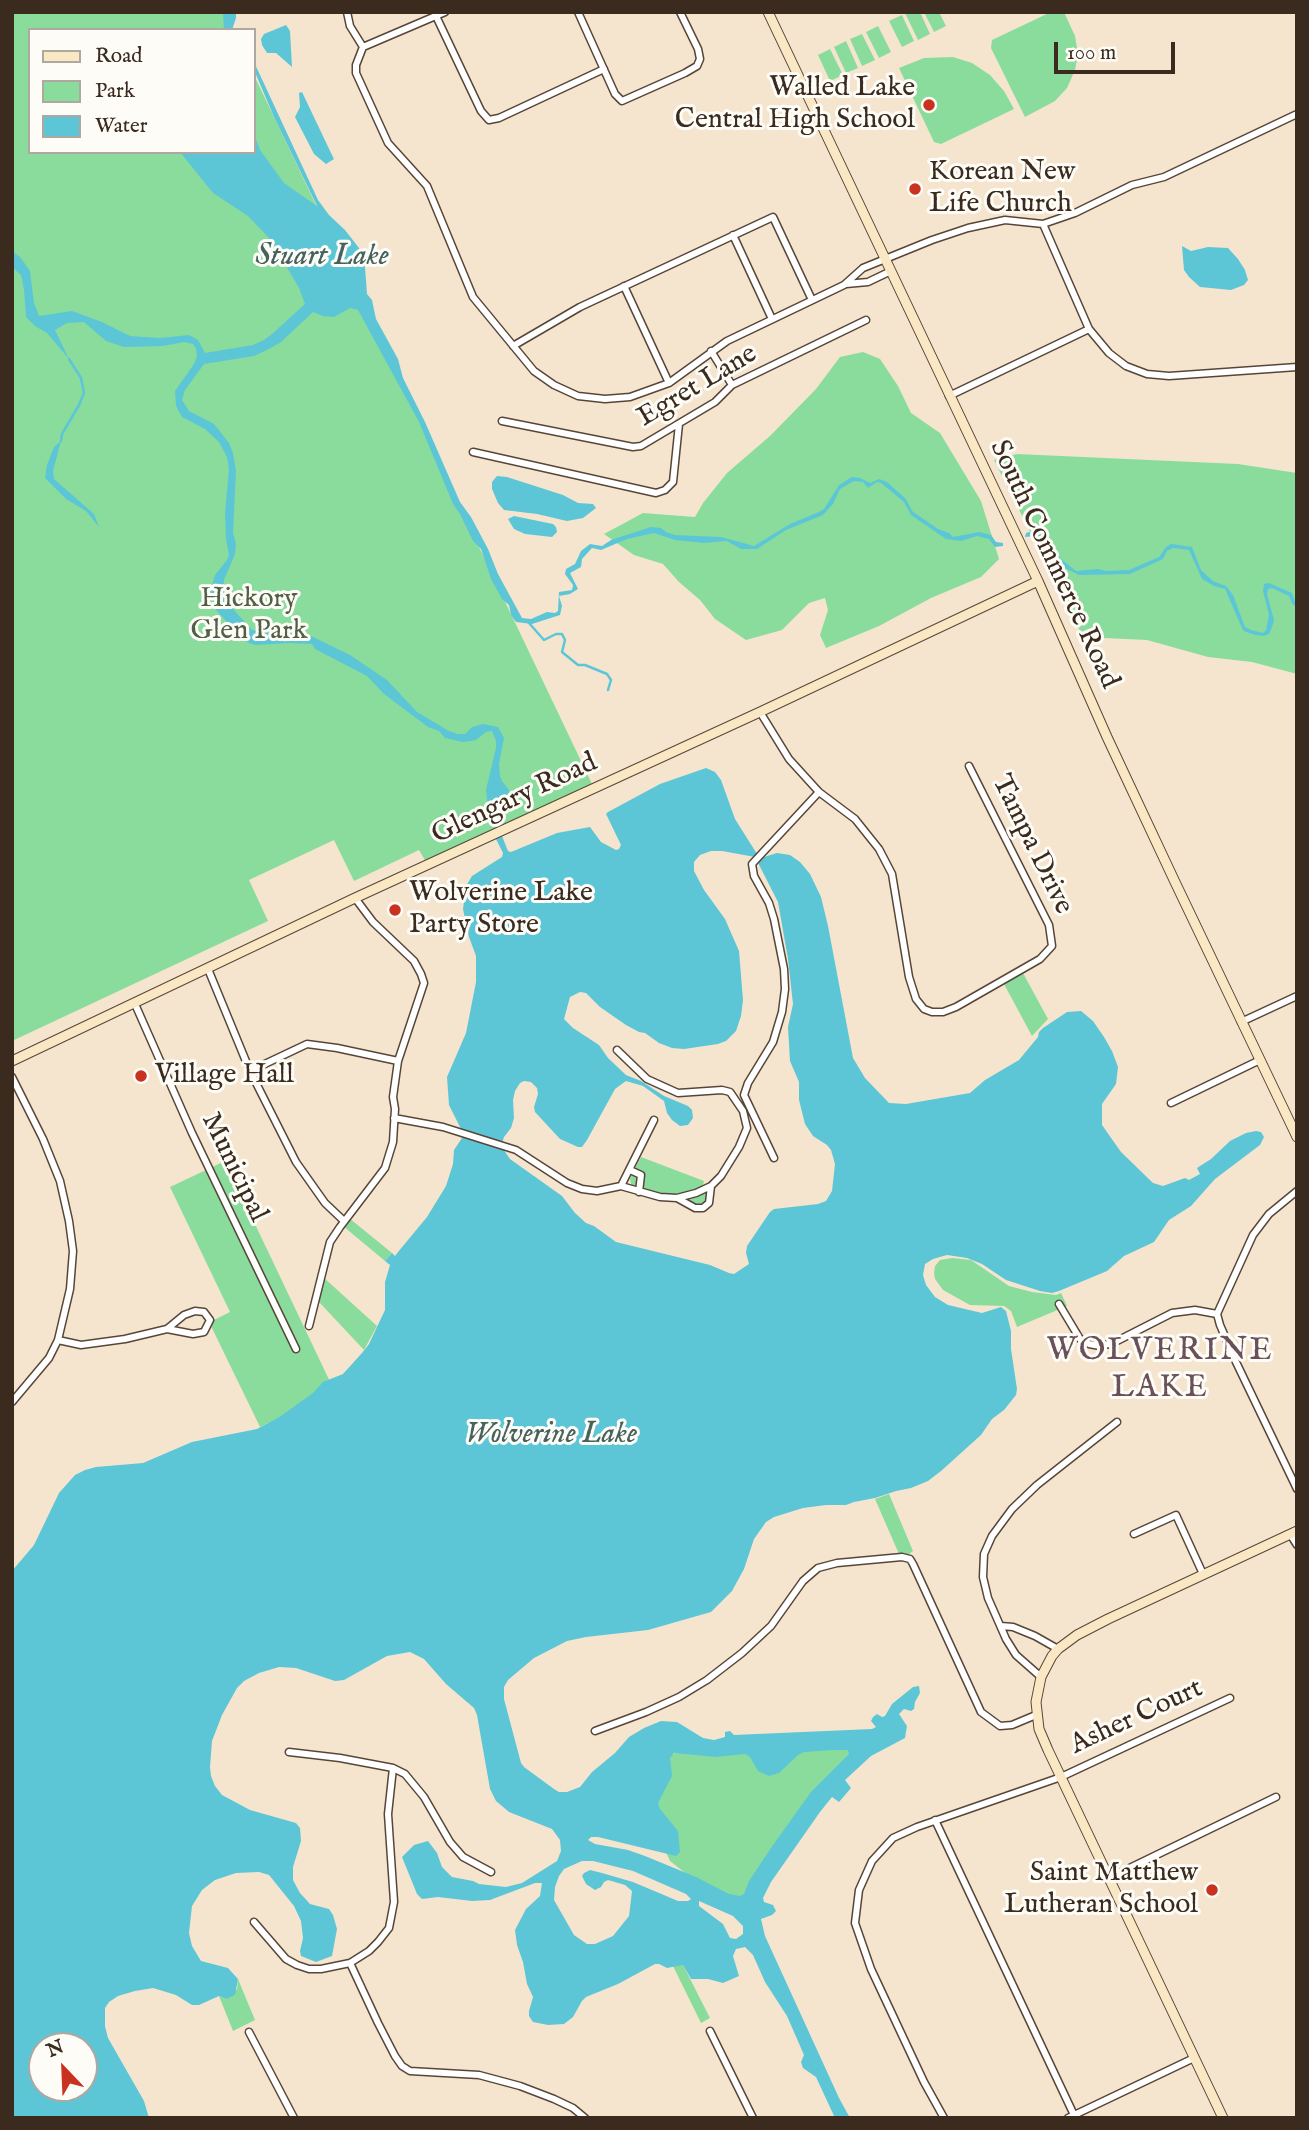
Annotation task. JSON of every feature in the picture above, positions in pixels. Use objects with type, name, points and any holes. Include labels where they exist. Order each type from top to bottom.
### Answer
[{"type":"street","points":[[347,12],[351,26],[366,46]]},
{"type":"street","points":[[444,12],[366,46],[356,65],[356,73],[382,131],[427,187],[474,297],[534,371],[554,385],[578,396],[605,399],[630,397],[669,383],[711,351],[772,318],[844,285],[863,268],[932,240],[980,226],[1005,220],[1043,224],[1075,214],[1132,185],[1164,177],[1297,114]]},
{"type":"street","points":[[578,12],[615,94],[622,101],[685,74],[697,66],[700,59],[698,49],[680,12]]},
{"type":"street","name":"South Commerce Road","points":[[768,12],[1038,581],[1107,737],[1241,1022],[1292,1117],[1297,1137]]},
{"type":"street","points":[[436,16],[477,102],[489,120],[499,118],[604,69]]},
{"type":"street","points":[[513,346],[580,307],[773,217],[812,300]]},
{"type":"street","points":[[1043,224],[1089,329],[1118,361],[1147,374],[1169,376],[1297,367]]},
{"type":"street","points":[[733,235],[772,318]]},
{"type":"street","points":[[844,285],[868,282],[891,271]]},
{"type":"street","points":[[624,286],[669,383]]},
{"type":"street","name":"Egret Lane","points":[[502,421],[633,447],[641,446],[715,402],[732,385],[866,320]]},
{"type":"street","points":[[949,396],[1089,329]]},
{"type":"street","points":[[711,351],[732,385]]},
{"type":"street","points":[[473,452],[656,493],[665,490],[673,482],[679,424]]},
{"type":"street","name":"Glengary Road","points":[[12,1061],[355,898],[1038,581]]},
{"type":"street","name":"Tampa Drive","points":[[760,712],[789,759],[819,792],[855,819],[879,849],[892,874],[909,978],[916,999],[924,1009],[943,1012],[1040,959],[1052,946],[1049,925],[969,766]]},
{"type":"street","points":[[394,1118],[443,1127],[508,1147],[567,1183],[582,1189],[597,1191],[621,1186],[660,1197],[677,1198],[711,1186],[721,1176],[747,1128],[744,1095],[748,1083],[773,1042],[782,1012],[785,989],[784,969],[774,919],[769,903],[754,876],[752,864],[819,792]]},
{"type":"street","points":[[309,1326],[330,1242],[385,1168],[393,1142],[393,1097],[398,1060],[424,983],[414,961],[373,922],[355,898]]},
{"type":"street","points":[[208,969],[250,1071],[296,1162],[325,1203],[344,1221]]},
{"type":"street","points":[[1241,1022],[1297,996]]},
{"type":"street","name":"Municipal","points":[[135,1004],[192,1133],[296,1349]]},
{"type":"street","points":[[250,1071],[307,1044],[398,1060]]},
{"type":"street","points":[[617,1050],[647,1079],[662,1087],[678,1093],[726,1091],[734,1096],[746,1109],[774,1158]]},
{"type":"street","points":[[1171,1103],[1260,1060]]},
{"type":"street","points":[[12,1077],[43,1139],[60,1181],[73,1251],[71,1289],[58,1340],[49,1357],[12,1402]]},
{"type":"street","points":[[621,1186],[654,1120]]},
{"type":"street","points":[[630,1170],[641,1175],[639,1192]]},
{"type":"street","points":[[677,1198],[695,1208],[703,1208],[709,1203],[711,1186]]},
{"type":"street","points":[[1297,1191],[1269,1214],[1253,1235],[1217,1314],[1236,1362],[1297,1489]]},
{"type":"street","points":[[1059,1304],[1080,1339],[1089,1345],[1100,1346],[1113,1343],[1172,1312],[1217,1314]]},
{"type":"street","points":[[58,1340],[81,1345],[125,1339],[167,1329],[193,1334],[204,1332],[210,1320],[204,1312],[195,1311],[184,1315],[167,1329]]},
{"type":"street","points":[[1041,1677],[1016,1655],[1006,1639],[988,1598],[984,1554],[992,1536],[1012,1508],[1117,1422]]},
{"type":"street","points":[[1134,1534],[1177,1515],[1203,1574]]},
{"type":"street","points":[[1223,2118],[1039,1729],[1036,1702],[1041,1677],[1058,1649],[1091,1627],[1293,1533],[1297,1545]]},
{"type":"street","points":[[595,1731],[679,1697],[707,1680],[743,1653],[771,1626],[803,1581],[818,1568],[836,1563],[902,1557],[910,1559],[981,1713],[1000,1726],[1012,1725],[1037,1715]]},
{"type":"street","points":[[1001,1626],[1028,1633],[1058,1649]]},
{"type":"street","name":"Asher Court","points":[[944,2118],[924,2082],[871,1969],[855,1923],[859,1890],[872,1861],[893,1838],[969,1807],[1061,1777],[1230,1698]]},
{"type":"street","points":[[289,1752],[393,1768],[405,1774],[424,1797],[450,1842],[463,1857],[491,1872]]},
{"type":"street","points":[[254,1922],[286,1959],[309,1969],[350,1963],[373,1947],[389,1928],[394,1902],[388,1814],[393,1768]]},
{"type":"street","points":[[1109,1878],[1276,1797]]},
{"type":"street","points":[[935,1821],[1071,2116],[1194,2058]]},
{"type":"street","points":[[350,1963],[377,2023],[402,2066],[417,2073],[479,2075],[520,2086],[573,2108],[585,2118]]},
{"type":"street","points":[[710,2031],[753,2118]]},
{"type":"street","points":[[249,2032],[294,2118]]},
{"type":"green space","name":"Hickory Glen Park","points":[[12,12],[224,12],[231,28],[28,28],[28,154],[256,154],[256,79],[592,784],[426,862],[419,850],[354,881],[334,840],[249,880],[268,921],[12,1041]]},
{"type":"green space","points":[[920,12],[930,34],[918,40],[905,13]]},
{"type":"green space","points":[[924,12],[939,12],[946,26],[934,32]]},
{"type":"green space","points":[[1051,12],[1064,12],[1075,36],[1078,54],[1075,70],[1067,88],[1055,101],[1025,117],[991,48],[992,40]]},
{"type":"green space","points":[[902,15],[914,41],[902,47],[889,21]]},
{"type":"green space","points":[[878,26],[891,52],[879,58],[866,32]]},
{"type":"green space","points":[[862,34],[875,60],[862,66],[850,39]]},
{"type":"green space","points":[[846,41],[858,68],[846,73],[834,47]]},
{"type":"green space","points":[[830,49],[843,75],[830,81],[818,55]]},
{"type":"green space","points":[[953,57],[972,63],[990,75],[1004,91],[1014,109],[941,144],[934,142],[899,68],[924,58]]},
{"type":"green space","points":[[863,352],[880,359],[898,386],[911,413],[940,433],[981,501],[999,559],[981,577],[826,648],[820,635],[828,610],[825,598],[809,603],[782,630],[746,640],[715,619],[700,600],[663,564],[634,555],[604,534],[643,513],[695,517],[727,473],[770,436],[816,389],[840,357]]},
{"type":"green space","points":[[1017,454],[1238,464],[1297,473],[1297,674],[1252,662],[1208,657],[1147,640],[1083,637],[994,460]]},
{"type":"green space","points":[[1023,973],[1048,1019],[1032,1036],[1004,984]]},
{"type":"green space","points":[[641,1157],[704,1181],[703,1185],[709,1194],[706,1201],[698,1206],[632,1188],[630,1179]]},
{"type":"green space","points":[[225,1161],[353,1430],[280,1417],[260,1427],[211,1326],[212,1321],[230,1312],[170,1187]]},
{"type":"green space","points":[[349,1218],[392,1253],[385,1261],[343,1226]]},
{"type":"green space","points":[[940,1260],[971,1260],[1009,1286],[1032,1292],[1056,1295],[1061,1293],[1067,1306],[1017,1327],[1011,1311],[1004,1306],[970,1305],[943,1290],[935,1279],[935,1266]]},
{"type":"green space","points":[[323,1277],[377,1326],[364,1350],[319,1302]]},
{"type":"green space","points":[[889,1494],[913,1551],[909,1554],[899,1554],[875,1499]]},
{"type":"green space","points":[[844,1742],[857,1755],[741,1901],[699,1884],[670,1861],[649,1815],[665,1757],[687,1749]]},
{"type":"green space","points":[[683,1965],[710,2018],[701,2023],[673,1966]]},
{"type":"green space","points":[[238,1979],[255,2020],[233,2031],[219,1996],[226,1999],[237,1989]]},
{"type":"water","points":[[223,12],[236,12],[233,28],[224,28]]},
{"type":"water","points":[[286,25],[290,31],[292,67],[276,53],[267,53],[261,39],[264,34]]},
{"type":"water","name":"Stuart Lake","points":[[256,66],[318,200],[359,248],[365,267],[367,294],[372,300],[376,319],[398,359],[403,378],[460,502],[471,517],[522,618],[531,619],[547,612],[558,611],[559,592],[572,590],[573,585],[565,574],[566,569],[575,564],[581,551],[590,544],[602,546],[611,540],[651,527],[661,528],[675,535],[721,537],[754,546],[790,524],[824,509],[839,485],[852,477],[870,483],[879,479],[887,482],[906,499],[912,511],[953,537],[979,532],[991,535],[996,542],[1003,543],[1003,546],[995,547],[989,539],[977,536],[961,541],[946,539],[911,515],[904,502],[881,483],[877,482],[868,488],[863,482],[854,481],[840,489],[833,504],[823,515],[786,530],[757,549],[741,549],[727,541],[704,543],[675,540],[654,533],[627,539],[601,550],[592,548],[582,559],[581,567],[570,573],[578,589],[559,596],[562,606],[560,615],[532,624],[516,622],[509,605],[502,599],[491,579],[481,549],[473,541],[453,504],[419,422],[358,310],[350,308],[334,317],[313,312],[281,342],[269,349],[254,356],[204,364],[185,390],[182,400],[189,411],[214,424],[229,443],[233,453],[236,471],[233,533],[236,544],[235,554],[224,580],[226,601],[252,630],[307,634],[350,655],[387,680],[417,712],[449,731],[465,734],[472,727],[483,724],[498,727],[504,738],[499,764],[500,776],[510,796],[504,814],[496,825],[490,827],[486,790],[496,748],[492,731],[471,741],[445,738],[439,731],[428,727],[384,694],[367,676],[315,649],[312,644],[249,643],[216,610],[212,585],[215,575],[229,555],[225,513],[229,469],[227,457],[219,442],[205,429],[182,417],[176,406],[175,391],[197,356],[193,344],[184,342],[163,346],[124,347],[106,341],[84,322],[67,323],[55,330],[69,359],[47,333],[26,317],[24,289],[21,275],[12,267],[12,251],[30,271],[34,303],[39,316],[72,311],[130,336],[160,338],[189,335],[198,340],[205,353],[253,345],[272,334],[305,304],[299,288],[271,240],[248,216],[213,193],[182,154],[256,154],[256,139],[260,150],[284,183],[317,206],[256,75]]},
{"type":"water","points":[[302,92],[334,159],[326,164],[314,154],[295,117],[300,107],[299,93]]},
{"type":"water","points":[[1182,246],[1191,251],[1208,247],[1228,248],[1245,270],[1248,280],[1244,285],[1231,290],[1200,287],[1184,270]]},
{"type":"water","points":[[61,441],[53,471],[54,479],[94,514],[99,527],[86,511],[66,499],[45,478],[54,447]]},
{"type":"water","points":[[497,476],[563,495],[578,503],[593,504],[596,508],[583,518],[567,521],[504,510],[492,489],[492,482]]},
{"type":"water","points":[[514,516],[553,524],[557,532],[552,537],[525,534],[514,529],[508,519]]},
{"type":"water","points":[[1033,531],[1047,538],[1061,559],[1076,571],[1129,570],[1159,557],[1171,544],[1192,547],[1201,570],[1213,581],[1226,586],[1233,595],[1245,627],[1251,630],[1263,633],[1266,630],[1269,615],[1263,591],[1264,584],[1269,583],[1292,593],[1297,607],[1292,604],[1289,596],[1272,588],[1268,589],[1274,620],[1269,634],[1255,635],[1242,628],[1225,589],[1202,579],[1189,550],[1173,548],[1167,551],[1163,559],[1130,574],[1079,575],[1061,566],[1045,543],[1034,536],[1025,537],[1026,533]]},
{"type":"water","name":"Wolverine Lake","points":[[706,768],[715,772],[721,780],[735,819],[757,854],[764,857],[777,853],[790,855],[810,874],[821,897],[828,926],[853,1058],[865,1078],[889,1103],[906,1104],[970,1093],[985,1080],[1019,1060],[1043,1028],[1067,1012],[1081,1011],[1093,1021],[1104,1037],[1118,1067],[1116,1084],[1102,1104],[1102,1125],[1121,1152],[1153,1183],[1163,1186],[1185,1178],[1189,1180],[1200,1174],[1197,1168],[1230,1141],[1256,1131],[1261,1132],[1264,1137],[1260,1145],[1215,1179],[1191,1206],[1169,1220],[1154,1242],[1124,1256],[1107,1271],[1059,1291],[1040,1291],[1006,1280],[982,1264],[967,1258],[947,1255],[925,1264],[923,1275],[926,1285],[935,1297],[948,1305],[982,1313],[1001,1307],[1006,1311],[1011,1331],[1016,1395],[1004,1410],[992,1419],[981,1435],[928,1481],[911,1488],[846,1505],[803,1508],[766,1522],[754,1539],[744,1569],[732,1591],[711,1612],[648,1630],[567,1641],[534,1658],[508,1680],[504,1687],[504,1699],[521,1763],[554,1789],[567,1792],[580,1787],[629,1737],[661,1721],[677,1722],[703,1738],[714,1740],[725,1737],[725,1732],[730,1731],[734,1735],[872,1729],[876,1727],[871,1721],[873,1717],[877,1714],[885,1716],[892,1704],[913,1687],[919,1686],[920,1693],[914,1709],[904,1709],[899,1714],[907,1726],[905,1738],[871,1756],[845,1780],[851,1788],[839,1802],[832,1797],[820,1812],[771,1882],[763,1898],[764,1902],[773,1905],[776,1911],[761,1919],[765,1936],[850,2118],[835,2118],[816,2077],[803,2068],[801,2062],[804,2055],[787,2016],[765,1982],[753,1955],[745,1947],[736,1949],[733,1956],[739,1976],[723,1983],[708,1979],[691,1979],[683,1965],[667,1968],[655,1964],[586,1997],[573,2017],[564,2024],[533,2022],[529,2011],[533,1997],[527,1984],[515,1930],[526,1909],[540,1896],[542,1883],[535,1883],[490,1900],[438,1897],[422,1899],[417,1894],[402,1857],[414,1845],[428,1841],[437,1853],[442,1867],[452,1877],[506,1887],[522,1883],[557,1861],[561,1851],[560,1840],[552,1829],[509,1812],[496,1801],[490,1789],[474,1708],[446,1684],[424,1659],[410,1652],[387,1656],[344,1680],[335,1681],[296,1668],[279,1667],[259,1673],[237,1688],[212,1741],[211,1776],[222,1795],[250,1810],[296,1823],[300,1828],[301,1841],[293,1867],[293,1880],[310,1904],[329,1909],[333,1915],[337,1929],[332,1956],[316,1962],[301,1956],[301,1921],[294,1906],[269,1875],[259,1872],[236,1873],[215,1880],[202,1890],[192,1906],[189,1933],[192,1946],[201,1961],[228,1968],[238,1979],[235,1995],[226,1999],[219,1996],[199,2005],[192,2005],[176,1995],[153,1988],[118,1996],[105,2008],[108,2038],[144,2101],[149,2118],[12,2118],[12,1571],[34,1545],[59,1493],[75,1475],[96,1467],[143,1463],[192,1442],[257,1429],[281,1416],[313,1393],[323,1382],[343,1374],[362,1353],[385,1310],[385,1282],[390,1265],[385,1261],[392,1253],[395,1256],[427,1217],[446,1186],[454,1150],[464,1135],[449,1105],[447,1077],[466,1033],[476,982],[476,956],[463,909],[466,886],[472,876],[502,857],[503,853],[496,839],[502,836],[508,851],[511,852],[557,833],[590,827],[601,842],[619,849],[621,845],[606,814],[660,784]],"holes":[[[711,851],[755,857],[778,902],[793,1004],[788,1027],[790,1061],[799,1082],[799,1100],[805,1124],[813,1136],[831,1150],[835,1164],[832,1191],[826,1201],[774,1209],[770,1212],[747,1246],[749,1264],[734,1274],[710,1265],[616,1242],[586,1223],[562,1196],[510,1159],[501,1146],[514,1118],[515,1091],[524,1081],[531,1082],[537,1088],[535,1112],[560,1139],[578,1147],[582,1147],[587,1140],[615,1089],[626,1081],[643,1086],[664,1101],[667,1113],[680,1126],[688,1125],[693,1118],[692,1110],[688,1106],[626,1075],[599,1045],[564,1019],[570,997],[580,992],[586,993],[600,1007],[626,1025],[672,1048],[718,1044],[726,1041],[736,1031],[743,1000],[739,951],[725,919],[694,871],[694,862],[700,855]],[[848,1750],[849,1754],[811,1792],[749,1881],[744,1894],[740,1896],[729,1894],[645,1856],[588,1840],[598,1837],[676,1856],[680,1852],[678,1831],[658,1803],[672,1776],[670,1758],[674,1753],[716,1757],[745,1754],[750,1757],[758,1771],[769,1776],[779,1773],[804,1752]],[[582,1861],[593,1861],[633,1871],[686,1894],[691,1899],[678,1901],[633,1882],[590,1870],[582,1876],[586,1884],[595,1890],[608,1880],[625,1885],[632,1891],[629,1916],[613,1936],[595,1944],[587,1944],[574,1935],[554,1900],[555,1887],[564,1869]],[[699,1901],[733,1916],[743,1926],[743,1934],[736,1939],[730,1938],[723,1924],[699,1906]]]},
{"type":"waterway","points":[[61,441],[62,434],[84,393],[81,378],[69,359]]},
{"type":"waterway","points":[[529,623],[544,640],[562,634],[565,640],[562,652],[578,665],[607,674],[611,680],[608,690]]},
{"type":"place","name":"Walled Lake Central High School","points":[[929,105]]},
{"type":"place","name":"Korean New Life Church","points":[[915,189]]},
{"type":"place","name":"Wolverine Lake Party Store","points":[[395,910]]},
{"type":"place","name":"Village Hall","points":[[141,1076]]},
{"type":"place","name":"Saint Matthew Lutheran School","points":[[1212,1890]]},
{"type":"district","name":"WOLVERINE LAKE","points":[[1160,1370]]}]
